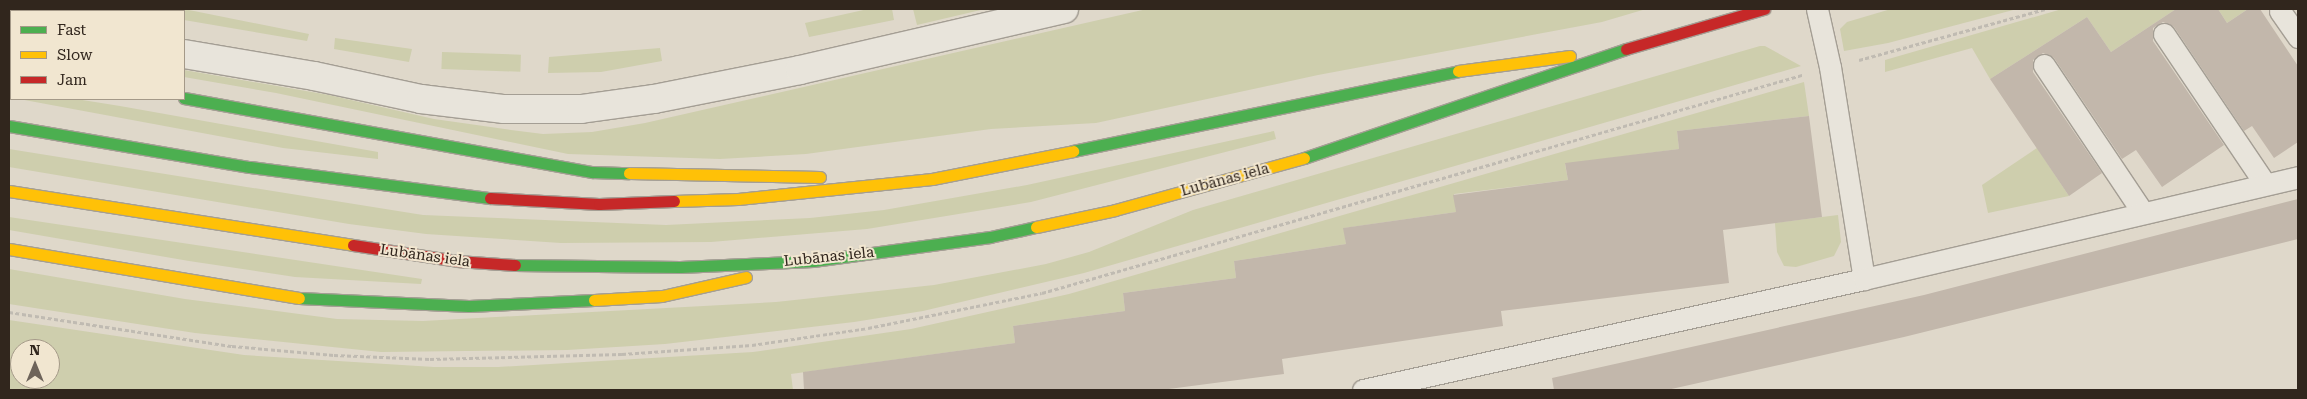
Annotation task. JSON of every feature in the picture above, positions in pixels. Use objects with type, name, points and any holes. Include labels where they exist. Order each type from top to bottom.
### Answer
[{"type":"main road","name":"Lubānas iela","points":[[9,191],[457,261],[539,267],[680,267],[813,261],[990,237],[1115,210],[1325,152],[1626,49],[1764,9]]},
{"type":"main road","name":"Lubānas iela","points":[[9,126],[378,186],[464,196],[590,204],[738,199],[932,179],[1465,70],[1626,49]]},
{"type":"main road","points":[[185,98],[592,172],[932,179]]},
{"type":"main road","points":[[9,249],[318,301],[469,306],[662,296],[813,261]]},
{"type":"street","points":[[185,54],[314,76],[421,99],[504,109],[581,109],[654,99],[791,72],[1064,9]]},
{"type":"lane","points":[[1817,9],[1830,67],[1864,280]]},
{"type":"lane","points":[[2280,11],[2298,37]]},
{"type":"lane","points":[[2164,34],[2265,184]]},
{"type":"lane","points":[[2044,65],[2143,213]]},
{"type":"lane","points":[[1363,390],[1864,280],[2298,177]]},
{"type":"green space","points":[[134,9],[184,9],[309,34],[307,41],[185,20],[185,10]]},
{"type":"green space","points":[[868,9],[892,9],[894,20],[809,37],[805,23]]},
{"type":"green space","points":[[913,9],[985,9],[917,25]]},
{"type":"green space","points":[[1147,9],[1646,9],[1602,22],[1318,75],[1096,123],[991,129],[806,154],[720,159],[568,154],[276,93],[185,77],[185,70],[329,95],[434,119],[543,134],[592,132],[645,123]]},
{"type":"green space","points":[[1891,9],[2017,9],[1888,43],[1844,51],[1840,29],[1847,22]]},
{"type":"green space","points":[[2062,9],[2176,9],[2111,52],[2087,17],[1990,79],[1972,48],[1885,72],[1885,60]]},
{"type":"green space","points":[[2218,9],[2248,9],[2227,23]]},
{"type":"green space","points":[[335,38],[412,49],[409,62],[334,49]]},
{"type":"green space","points":[[1765,46],[1801,66],[1084,273],[923,311],[854,322],[665,344],[567,350],[381,352],[195,333],[9,304],[9,269],[185,299],[337,319],[423,321],[776,302],[934,285],[1046,264],[1089,252],[1193,210]]},
{"type":"green space","points":[[660,48],[662,61],[601,72],[548,73],[549,57]]},
{"type":"green space","points":[[442,52],[521,55],[520,72],[441,69]]},
{"type":"green space","points":[[1804,82],[1809,116],[1677,131],[1679,149],[1565,164],[1568,180],[1454,194],[1456,212],[1344,228],[1346,244],[1234,261],[1236,278],[1123,293],[1125,311],[1013,326],[1015,343],[791,374],[793,390],[9,390],[9,320],[244,355],[434,367],[498,367],[753,352],[911,329],[1069,294]]},
{"type":"green space","points":[[24,100],[82,100],[120,106],[378,152],[378,159],[283,148]]},
{"type":"green space","points":[[1274,131],[1276,139],[1031,202],[867,229],[711,242],[561,243],[426,234],[349,224],[9,167],[9,149],[423,215],[666,225],[810,218],[884,210],[1027,185]]},
{"type":"green space","points":[[2037,148],[2069,196],[1988,213],[1982,185]]},
{"type":"green space","points":[[1838,215],[1841,242],[1834,256],[1796,267],[1784,266],[1777,252],[1775,223]]},
{"type":"green space","points":[[9,217],[422,279],[421,284],[295,277],[9,230]]},
{"type":"building","points":[[2176,9],[2218,9],[2227,23],[2248,9],[2260,9],[2298,66],[2298,142],[2274,158],[2252,126],[2244,131],[2174,27],[2163,22],[2153,28],[2153,41],[2224,145],[2162,187],[2136,150],[2122,159],[2054,58],[2043,53],[2033,60],[2033,72],[2102,173],[2069,196],[1990,79],[2087,17],[2111,52]]},
{"type":"building","points":[[1809,116],[1822,217],[1723,230],[1729,283],[1501,311],[1503,326],[1282,359],[1284,374],[1161,390],[804,390],[803,372],[1015,343],[1013,326],[1125,311],[1123,293],[1236,278],[1234,261],[1346,244],[1343,228],[1456,212],[1453,195],[1568,180],[1565,163],[1679,149],[1677,131]]},
{"type":"building","points":[[2298,199],[2298,239],[1904,337],[1667,390],[1554,390],[1552,378],[1924,295]]},
{"type":"traffic: fast","points":[[1304,158],[1626,49]]},
{"type":"traffic: fast","points":[[1073,151],[1458,71]]},
{"type":"traffic: fast","points":[[185,98],[592,172],[629,173]]},
{"type":"traffic: fast","points":[[9,126],[250,167],[490,198]]},
{"type":"traffic: fast","points":[[515,265],[680,267],[813,261],[990,237],[1036,227]]},
{"type":"traffic: fast","points":[[299,298],[469,306],[594,300]]},
{"type":"traffic: slow","points":[[1458,71],[1570,56]]},
{"type":"traffic: slow","points":[[674,201],[738,199],[932,179],[1073,151]]},
{"type":"traffic: slow","points":[[1036,227],[1115,210],[1304,158]]},
{"type":"traffic: slow","points":[[629,173],[820,177]]},
{"type":"traffic: slow","points":[[9,191],[353,245]]},
{"type":"traffic: slow","points":[[9,249],[299,298]]},
{"type":"traffic: slow","points":[[594,300],[662,296],[746,277]]},
{"type":"traffic: jam","points":[[1626,49],[1764,9]]},
{"type":"traffic: jam","points":[[490,198],[599,204],[674,201]]},
{"type":"traffic: jam","points":[[353,245],[457,261],[515,265]]}]
